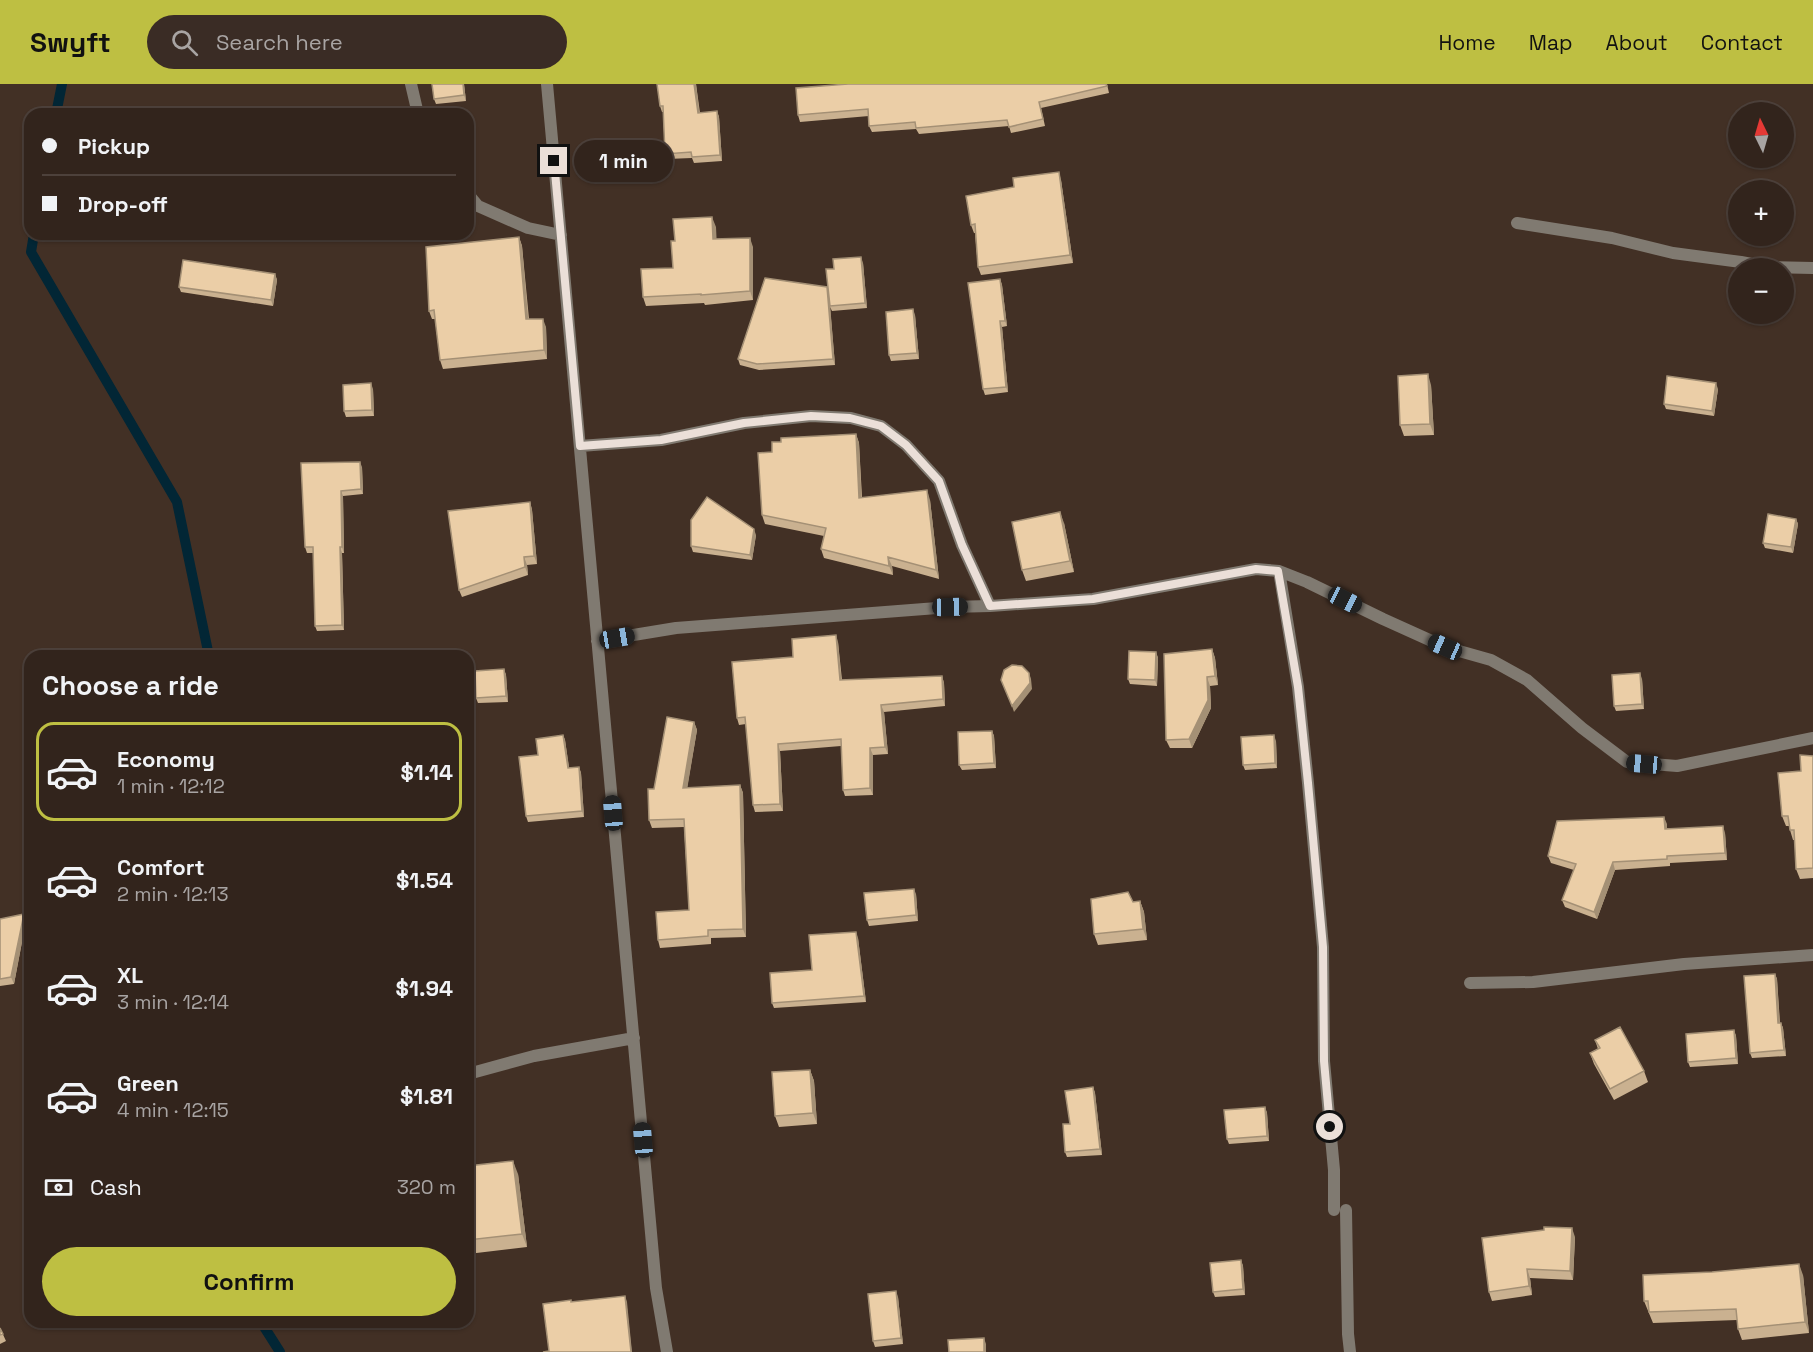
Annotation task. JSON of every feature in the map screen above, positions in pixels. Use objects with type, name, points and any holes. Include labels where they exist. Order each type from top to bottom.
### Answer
[{"type":"street","points":[[411,84],[417,108]]},
{"type":"street","points":[[547,84],[656,1288],[667,1352]]},
{"type":"street","points":[[474,201],[478,206],[528,228],[561,236]]},
{"type":"street","points":[[1517,223],[1612,238],[1673,253],[1767,267],[1813,268]]},
{"type":"street","points":[[580,446],[661,440],[744,423],[811,416],[850,418],[881,426],[906,445],[939,481],[962,545],[990,606]]},
{"type":"street","points":[[597,641],[676,628],[950,607],[1093,599],[1256,569],[1278,571],[1307,582],[1445,647],[1491,660],[1527,680],[1582,728],[1627,762],[1677,766],[1813,738]]},
{"type":"street","points":[[1278,571],[1298,687],[1323,947],[1324,1061],[1340,1210],[1350,1352]]},
{"type":"street","points":[[1470,983],[1533,982],[1684,964],[1813,955]]},
{"type":"street","points":[[474,1072],[534,1056],[634,1038]]},
{"type":"building","points":[[432,84],[463,84],[464,95],[434,99]]},
{"type":"building","points":[[657,84],[694,84],[698,113],[717,111],[720,155],[692,157],[691,152],[665,154],[663,106],[660,106]]},
{"type":"building","points":[[848,84],[1106,84],[1107,86],[1039,102],[1043,119],[1009,127],[1007,120],[916,128],[915,122],[869,126],[868,109],[798,115],[796,88]]},
{"type":"building","points":[[1059,172],[1070,255],[978,267],[975,224],[971,225],[966,196],[1014,187],[1013,178]]},
{"type":"building","points":[[712,217],[713,239],[750,238],[750,291],[643,297],[641,269],[673,268],[671,241],[675,241],[673,219]]},
{"type":"building","points":[[519,237],[526,319],[543,319],[544,350],[440,360],[434,310],[429,311],[426,247]]},
{"type":"building","points":[[861,257],[865,303],[830,306],[826,269],[834,269],[833,259]]},
{"type":"building","points":[[183,260],[275,274],[271,300],[179,287]]},
{"type":"building","points":[[765,278],[827,287],[833,359],[757,364],[738,359]]},
{"type":"building","points":[[1000,279],[1005,321],[1000,321],[1006,387],[983,389],[968,283]]},
{"type":"building","points":[[913,309],[917,353],[889,355],[886,312]]},
{"type":"building","points":[[1428,374],[1430,424],[1400,425],[1398,376]]},
{"type":"building","points":[[1667,376],[1716,383],[1712,411],[1664,404]]},
{"type":"building","points":[[371,383],[372,410],[344,411],[343,385]]},
{"type":"building","points":[[856,434],[859,498],[927,490],[936,570],[888,557],[889,566],[821,549],[826,528],[762,515],[758,453],[772,452],[772,442],[781,442],[781,438]]},
{"type":"building","points":[[360,462],[361,489],[341,491],[342,625],[315,626],[313,547],[305,547],[301,463]]},
{"type":"building","points":[[707,497],[754,529],[750,555],[691,546],[691,520]]},
{"type":"building","points":[[530,502],[534,556],[524,557],[525,567],[459,590],[448,511]]},
{"type":"building","points":[[1060,512],[1070,561],[1022,570],[1012,522]]},
{"type":"building","points":[[1768,514],[1796,519],[1791,547],[1763,543]]},
{"type":"building","points":[[836,635],[840,680],[942,676],[943,699],[881,705],[885,747],[870,748],[870,788],[843,790],[841,739],[778,744],[780,804],[753,805],[745,717],[737,718],[732,662],[793,657],[792,639]]},
{"type":"building","points":[[1212,649],[1215,676],[1207,677],[1208,700],[1189,739],[1166,740],[1164,654]]},
{"type":"building","points":[[1129,651],[1156,652],[1155,680],[1128,679]]},
{"type":"building","points":[[1012,665],[1022,666],[1029,673],[1030,683],[1012,706],[1001,680],[1004,670]]},
{"type":"building","points":[[504,669],[506,696],[476,698],[475,671]]},
{"type":"building","points":[[1640,673],[1642,704],[1614,706],[1612,675]]},
{"type":"building","points":[[667,717],[694,722],[683,788],[740,785],[743,929],[708,930],[708,936],[658,940],[656,912],[689,910],[684,819],[649,820],[648,789],[654,789]]},
{"type":"building","points":[[992,731],[994,763],[959,765],[958,732]]},
{"type":"building","points":[[563,735],[568,768],[579,767],[582,811],[526,816],[519,757],[538,755],[536,739]]},
{"type":"building","points":[[1274,735],[1275,763],[1243,765],[1241,737]]},
{"type":"building","points":[[1800,755],[1813,756],[1813,868],[1796,869],[1794,830],[1790,830],[1788,816],[1782,816],[1778,773],[1801,771]]},
{"type":"building","points":[[1664,817],[1665,829],[1723,826],[1725,853],[1613,862],[1594,912],[1562,900],[1576,864],[1548,856],[1557,821]]},
{"type":"building","points":[[914,889],[916,915],[867,920],[864,893]]},
{"type":"building","points":[[1128,892],[1133,902],[1140,901],[1143,929],[1094,934],[1091,899]]},
{"type":"building","points":[[24,914],[11,977],[0,979],[0,919]]},
{"type":"building","points":[[856,932],[864,996],[772,1003],[770,973],[812,970],[809,935]]},
{"type":"building","points":[[1775,974],[1778,1023],[1781,1023],[1784,1050],[1750,1053],[1744,976]]},
{"type":"building","points":[[1620,1027],[1644,1071],[1610,1089],[1590,1053],[1600,1048],[1595,1040]]},
{"type":"building","points":[[1734,1030],[1736,1058],[1688,1062],[1686,1034]]},
{"type":"building","points":[[810,1070],[813,1113],[775,1116],[772,1072]]},
{"type":"building","points":[[1093,1087],[1100,1149],[1065,1152],[1063,1124],[1070,1124],[1065,1091]]},
{"type":"building","points":[[1265,1107],[1267,1136],[1227,1139],[1224,1110]]},
{"type":"building","points":[[513,1161],[522,1234],[474,1239],[474,1165]]},
{"type":"building","points":[[1544,1227],[1572,1228],[1570,1271],[1527,1269],[1529,1286],[1489,1292],[1482,1238],[1544,1230]]},
{"type":"building","points":[[1241,1260],[1243,1289],[1213,1292],[1210,1263]]},
{"type":"building","points":[[1799,1264],[1805,1322],[1738,1329],[1736,1309],[1649,1312],[1648,1301],[1644,1301],[1643,1275],[1712,1272]]},
{"type":"building","points":[[896,1291],[901,1338],[873,1341],[868,1294]]},
{"type":"building","points":[[625,1296],[631,1352],[543,1352],[549,1351],[543,1304]]},
{"type":"building","points":[[984,1338],[984,1352],[949,1352],[948,1340]]},
{"type":"waterway","points":[[57,108],[62,84]]},
{"type":"waterway","points":[[33,240],[31,252],[177,502],[208,650]]},
{"type":"waterway","points":[[265,1328],[280,1352]]},
{"type":"route","points":[[554,161],[580,446],[661,440],[744,423],[811,416],[850,418],[881,426],[906,445],[939,481],[962,545],[990,606],[1093,599],[1256,569],[1278,571],[1298,687],[1308,783],[1323,947],[1324,1061],[1330,1127]]}]
